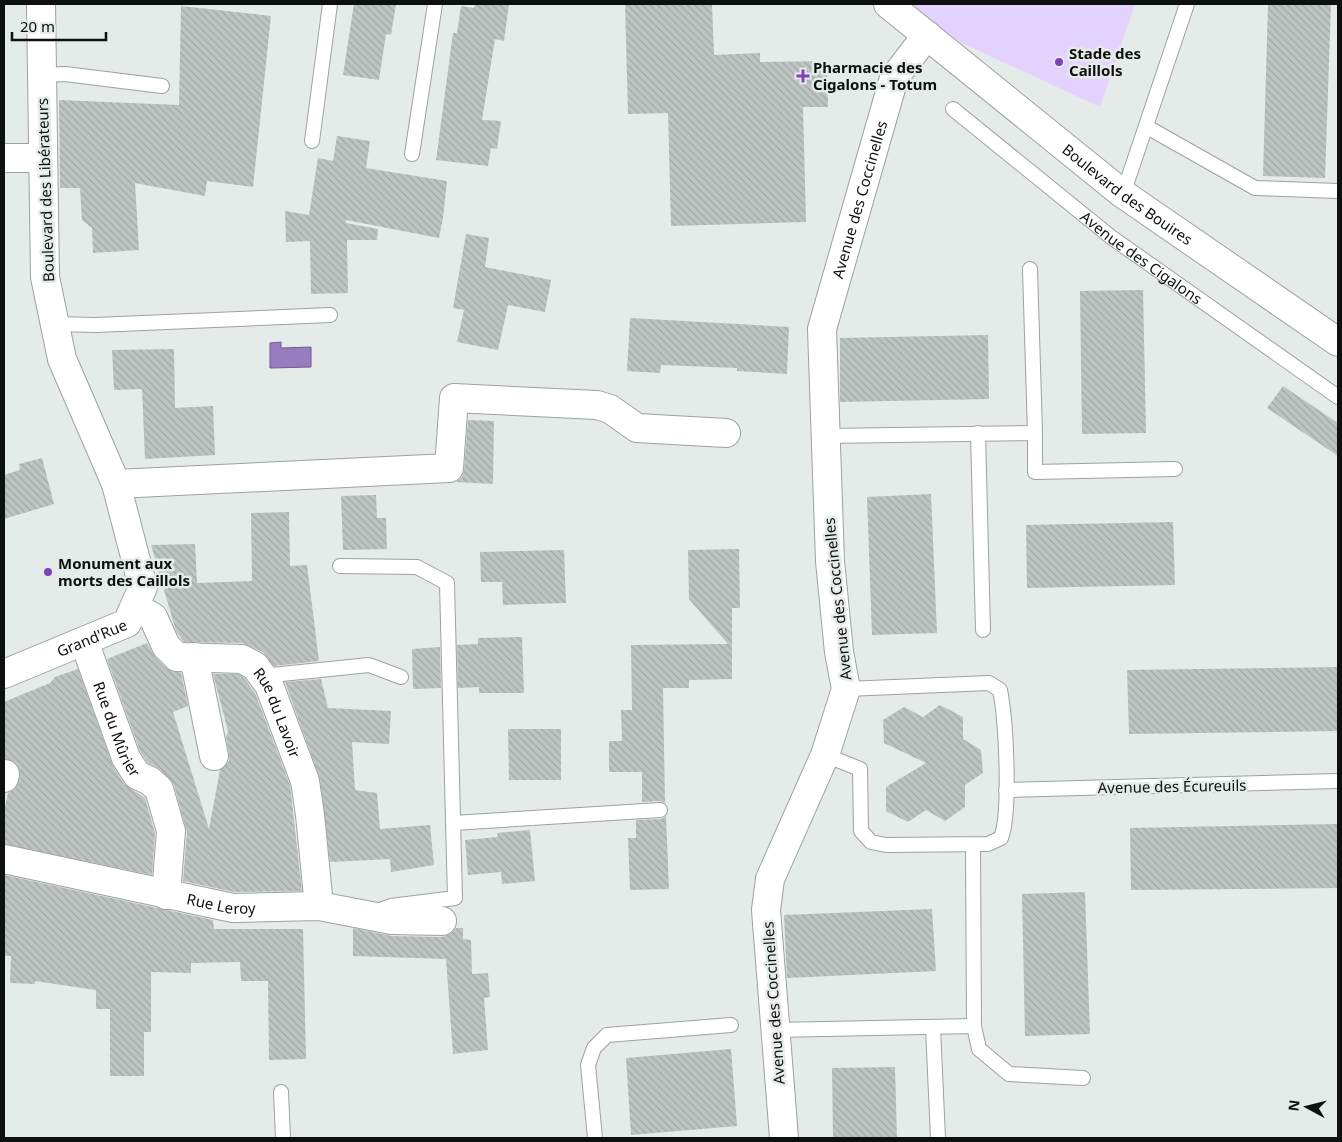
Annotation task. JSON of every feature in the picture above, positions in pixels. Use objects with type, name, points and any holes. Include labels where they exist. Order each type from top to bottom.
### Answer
[{"type":"street","name":"Boulevard des Libérateurs","points":[[41,4],[45,277],[62,360],[116,484]]},
{"type":"street","points":[[888,4],[927,35]]},
{"type":"street","name":"Boulevard des Bouires","points":[[927,35],[1123,194],[1338,342]]},
{"type":"street","name":"Avenue des Coccinelles","points":[[784,1138],[766,910],[770,880],[825,755],[846,689],[839,652],[830,561],[822,329],[894,78],[927,35]]},
{"type":"street","points":[[4,158],[43,158]]},
{"type":"street","points":[[116,484],[449,468],[454,398],[597,405],[610,409],[637,428],[726,433]]},
{"type":"street","name":"Grand'Rue","points":[[4,674],[127,623],[143,588],[116,484]]},
{"type":"street","name":"Rue du Lavoir","points":[[135,607],[153,618],[166,646],[177,657],[242,659],[255,666],[269,686],[305,781],[319,906]]},
{"type":"street","name":"Rue du Mûrier","points":[[84,641],[126,758],[137,775],[150,781],[158,789],[171,831],[166,895]]},
{"type":"street","points":[[194,658],[214,756]]},
{"type":"street","name":"Rue Leroy","points":[[4,859],[233,908],[319,906],[392,920],[442,921]]},
{"type":"lane","points":[[312,141],[330,4]]},
{"type":"lane","points":[[412,154],[436,4]]},
{"type":"lane","points":[[1123,194],[1187,4]]},
{"type":"lane","points":[[42,75],[65,74],[162,86]]},
{"type":"lane","name":"Avenue des Cigalons","points":[[953,109],[1111,238],[1338,397]]},
{"type":"lane","points":[[1147,127],[1255,188],[1338,191]]},
{"type":"lane","points":[[1030,269],[1036,472],[1175,469]]},
{"type":"lane","points":[[55,324],[96,325],[330,316]]},
{"type":"lane","points":[[826,436],[1035,433]]},
{"type":"lane","points":[[978,434],[983,630]]},
{"type":"lane","points":[[340,566],[417,567],[447,583],[455,898],[391,906],[366,914]]},
{"type":"lane","points":[[262,676],[369,665],[401,678]]},
{"type":"lane","points":[[825,755],[860,769],[861,831],[871,842],[886,845],[974,845],[988,844],[1001,838],[1006,826],[1006,790],[1003,705],[1000,690],[989,683],[846,689]]},
{"type":"lane","name":"Avenue des Écureuils","points":[[1006,790],[1338,781]]},
{"type":"lane","points":[[453,822],[660,810]]},
{"type":"lane","points":[[974,845],[974,1026],[979,1049],[1009,1074],[1083,1078]]},
{"type":"lane","points":[[595,1138],[588,1065],[594,1048],[607,1035],[730,1025]]},
{"type":"lane","points":[[775,1030],[974,1026]]},
{"type":"lane","points":[[933,1028],[938,1138]]},
{"type":"lane","points":[[281,1092],[283,1138]]},
{"type":"shaded area","name":"Stade des Caillols","points":[[887,4],[1135,4],[1100,107],[906,17]]},
{"type":"shaded area","points":[[281,342],[281,348],[311,347],[311,367],[270,368],[270,343]]},
{"type":"building","points":[[354,4],[396,4],[391,35],[386,34],[379,80],[343,75]]},
{"type":"building","points":[[475,4],[509,4],[504,41],[495,39],[482,120],[501,121],[497,149],[491,148],[488,166],[436,160],[453,33],[457,33],[461,6],[474,8]]},
{"type":"building","points":[[625,4],[712,4],[714,55],[760,53],[760,62],[827,61],[828,107],[803,107],[806,222],[671,226],[668,113],[628,114]]},
{"type":"building","points":[[1268,4],[1331,4],[1325,178],[1263,176]]},
{"type":"building","points":[[181,6],[271,16],[253,187],[207,181],[205,196],[135,183],[139,250],[93,253],[92,228],[82,220],[80,188],[60,188],[59,100],[179,105]]},
{"type":"building","points":[[337,136],[370,141],[366,168],[447,181],[443,218],[439,238],[346,220],[346,223],[378,229],[377,240],[347,240],[348,293],[311,294],[310,241],[286,242],[285,211],[309,215],[318,158],[333,161]]},
{"type":"building","points":[[466,234],[489,238],[485,267],[551,280],[545,312],[508,305],[498,350],[457,342],[464,310],[453,308]]},
{"type":"building","points":[[1143,290],[1146,433],[1082,434],[1080,291]]},
{"type":"building","points":[[630,318],[789,327],[787,374],[737,371],[737,368],[661,365],[660,373],[627,371]]},
{"type":"building","points":[[988,335],[989,399],[840,402],[840,338]]},
{"type":"building","points":[[174,349],[175,408],[213,406],[215,455],[145,459],[142,389],[114,390],[112,350]]},
{"type":"building","points":[[1283,386],[1338,423],[1338,456],[1267,408]]},
{"type":"building","points":[[468,420],[494,421],[493,484],[456,482],[462,477],[464,470]]},
{"type":"building","points":[[42,458],[54,504],[4,519],[4,475],[20,470],[19,464]]},
{"type":"building","points":[[931,494],[937,633],[872,635],[867,497]]},
{"type":"building","points":[[376,495],[377,518],[386,518],[387,549],[343,550],[341,496]]},
{"type":"building","points":[[289,512],[290,566],[307,565],[319,661],[274,666],[263,652],[243,643],[184,642],[176,631],[151,545],[195,544],[197,583],[252,581],[251,513]]},
{"type":"building","points":[[1173,522],[1175,585],[1027,588],[1026,525]]},
{"type":"building","points":[[739,549],[740,608],[732,608],[732,679],[689,680],[689,688],[663,688],[665,803],[659,801],[642,802],[642,772],[609,772],[609,741],[622,741],[621,710],[632,710],[631,645],[728,644],[689,599],[688,550]]},
{"type":"building","points":[[564,550],[566,603],[503,605],[502,582],[481,582],[480,552]]},
{"type":"building","points":[[522,637],[524,693],[479,693],[479,687],[458,688],[457,645],[478,644],[478,638]]},
{"type":"building","points":[[147,643],[155,657],[166,668],[181,673],[188,706],[173,712],[209,829],[220,770],[229,761],[226,738],[228,731],[213,674],[238,674],[244,678],[255,693],[290,785],[302,891],[234,892],[183,881],[187,832],[174,785],[160,769],[148,763],[140,751],[107,659]]},
{"type":"building","points":[[440,647],[441,688],[413,689],[412,649]]},
{"type":"building","points":[[1338,667],[1338,731],[1129,734],[1127,670]]},
{"type":"building","points":[[78,669],[113,766],[124,784],[145,798],[155,833],[152,875],[4,844],[4,811],[8,793],[16,788],[20,777],[20,770],[16,763],[4,759],[4,702],[50,683],[55,677]]},
{"type":"building","points":[[321,679],[328,708],[391,711],[389,744],[352,742],[355,790],[377,793],[380,829],[430,825],[434,865],[391,872],[390,859],[330,862],[320,779],[285,682]]},
{"type":"building","points":[[940,705],[963,717],[963,739],[981,750],[983,773],[965,785],[965,807],[945,821],[926,810],[908,822],[886,811],[886,787],[926,763],[884,743],[883,720],[904,707],[923,717]]},
{"type":"building","points":[[508,729],[561,729],[561,780],[509,780]]},
{"type":"building","points":[[666,816],[669,889],[630,890],[628,838],[636,838],[636,820],[661,819]]},
{"type":"building","points":[[1338,824],[1338,888],[1131,890],[1130,828]]},
{"type":"building","points":[[530,830],[535,881],[502,884],[501,872],[468,875],[465,840],[498,837],[497,833]]},
{"type":"building","points":[[4,875],[213,920],[214,929],[303,929],[306,1059],[269,1060],[268,981],[241,981],[240,962],[191,963],[191,973],[151,972],[151,1032],[144,1032],[144,1076],[110,1076],[110,1009],[96,1009],[96,990],[35,981],[35,984],[10,983],[11,956],[4,956]]},
{"type":"building","points":[[1085,892],[1090,1034],[1025,1036],[1022,894]]},
{"type":"building","points":[[932,909],[936,971],[787,978],[784,915]]},
{"type":"building","points":[[353,928],[392,936],[442,937],[450,934],[456,928],[463,928],[463,939],[471,940],[472,974],[488,973],[490,997],[484,998],[488,1050],[453,1054],[446,959],[353,956]]},
{"type":"building","points":[[731,1049],[737,1126],[631,1135],[626,1058]]},
{"type":"building","points":[[895,1067],[897,1138],[833,1138],[832,1068]]},
{"type":"place","name":"Stade des Caillols","points":[[1059,62]]},
{"type":"place","name":"Pharmacie des Cigalons - Totum","points":[[803,76]]},
{"type":"place","name":"Monument aux morts des Caillols","points":[[48,572]]}]
